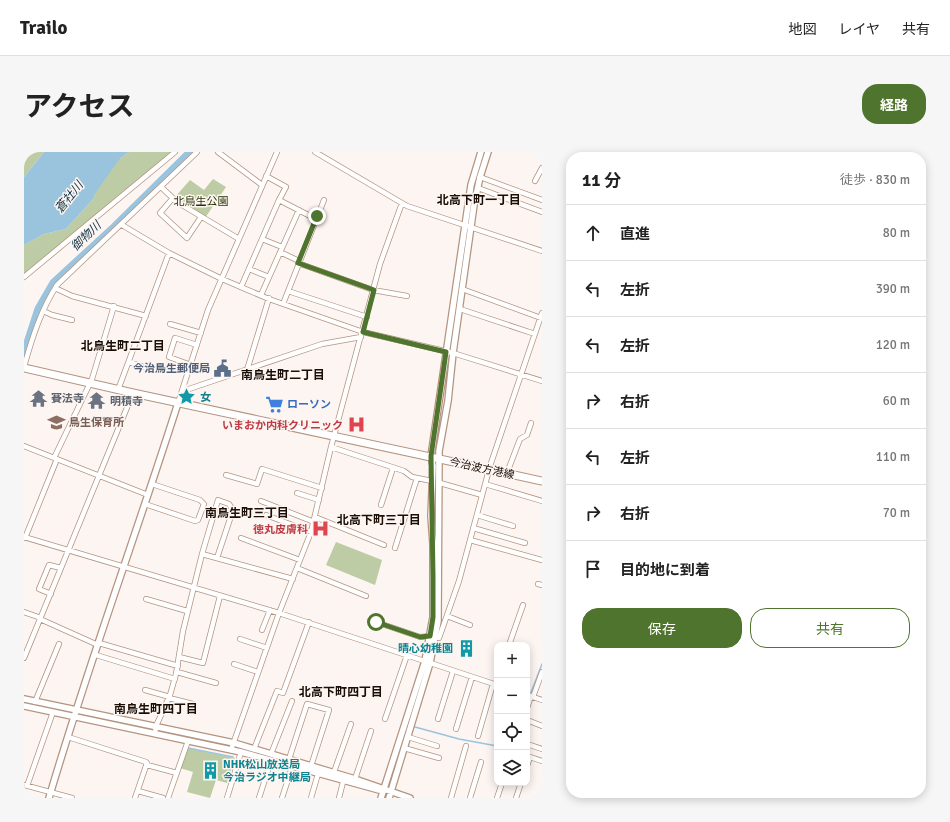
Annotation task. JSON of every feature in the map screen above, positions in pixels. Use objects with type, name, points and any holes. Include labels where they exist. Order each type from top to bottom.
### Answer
[{"type":"main road","name":"今治波方港線","points":[[24,367],[118,390],[542,480]]},
{"type":"street","points":[[24,277],[175,152]]},
{"type":"street","points":[[24,367],[32,338],[43,311],[55,288],[197,152]]},
{"type":"street","points":[[218,152],[262,185]]},
{"type":"street","points":[[49,795],[96,655],[123,566],[183,391],[208,310],[277,152]]},
{"type":"street","points":[[315,152],[402,203],[464,226],[542,251]]},
{"type":"street","points":[[432,637],[432,481],[446,352],[464,226],[471,185],[481,152]]},
{"type":"street","points":[[390,795],[408,737],[428,662],[439,602],[440,483],[435,457],[448,401],[453,353],[471,228],[480,177],[488,152]]},
{"type":"street","points":[[535,181],[542,168]]},
{"type":"street","points":[[241,287],[286,187],[266,176]]},
{"type":"street","points":[[480,177],[542,200]]},
{"type":"street","points":[[161,187],[173,198],[201,217],[239,239]]},
{"type":"street","points":[[478,188],[542,212]]},
{"type":"street","points":[[173,198],[160,213],[187,238],[201,217]]},
{"type":"street","points":[[279,200],[316,219]]},
{"type":"street","points":[[283,304],[324,200]]},
{"type":"street","points":[[231,750],[279,612],[311,532],[334,435],[363,332],[380,264],[402,203]]},
{"type":"street","points":[[261,295],[298,210]]},
{"type":"street","points":[[122,225],[169,253],[222,279],[283,304],[363,332],[453,353],[542,381]]},
{"type":"street","points":[[262,239],[282,247]]},
{"type":"street","points":[[280,252],[299,262],[374,290],[408,296]]},
{"type":"street","points":[[118,390],[169,253]]},
{"type":"street","points":[[249,269],[269,277]]},
{"type":"street","points":[[55,288],[72,296],[114,306],[146,316]]},
{"type":"street","points":[[376,622],[420,637],[439,638],[474,528],[489,469],[541,316],[462,289]]},
{"type":"street","points":[[288,291],[367,317]]},
{"type":"street","points":[[246,370],[269,298]]},
{"type":"street","points":[[114,306],[91,383],[55,459],[25,537],[69,549],[192,588],[279,612],[472,677],[494,682]]},
{"type":"street","points":[[460,309],[535,334]]},
{"type":"street","points":[[43,311],[72,320]]},
{"type":"street","points":[[170,324],[201,333]]},
{"type":"street","points":[[183,391],[322,344],[361,337]]},
{"type":"street","points":[[191,364],[169,357],[175,338],[197,345]]},
{"type":"street","points":[[129,362],[150,369]]},
{"type":"street","points":[[24,658],[133,393]]},
{"type":"street","points":[[507,473],[520,439],[527,435],[531,422]]},
{"type":"street","points":[[24,446],[148,495]]},
{"type":"street","points":[[331,447],[393,468],[417,478],[432,481]]},
{"type":"street","points":[[381,505],[393,468]]},
{"type":"street","points":[[226,475],[257,484],[262,469],[322,488]]},
{"type":"street","points":[[396,548],[417,478]]},
{"type":"street","points":[[440,483],[482,495]]},
{"type":"street","points":[[145,504],[198,520],[204,504],[200,500],[152,484]]},
{"type":"street","points":[[485,484],[542,501]]},
{"type":"street","points":[[297,494],[319,500]]},
{"type":"street","points":[[154,734],[156,726],[170,697],[177,672],[192,588],[218,500],[229,504],[233,510],[217,558]]},
{"type":"street","points":[[261,501],[384,544]]},
{"type":"street","points":[[266,515],[311,532]]},
{"type":"street","points":[[477,515],[513,526]]},
{"type":"street","points":[[474,528],[525,543]]},
{"type":"street","points":[[241,538],[300,560]]},
{"type":"street","points":[[470,540],[542,560]]},
{"type":"street","points":[[202,554],[292,579]]},
{"type":"street","points":[[50,594],[39,589],[49,565],[61,568]]},
{"type":"street","points":[[297,568],[366,596]]},
{"type":"street","points":[[179,657],[203,663],[220,596]]},
{"type":"street","points":[[146,599],[188,610]]},
{"type":"street","points":[[510,642],[523,605]]},
{"type":"street","points":[[262,630],[270,610]]},
{"type":"street","points":[[24,612],[99,644],[178,666]]},
{"type":"street","points":[[447,616],[470,625]]},
{"type":"street","points":[[254,749],[277,691],[283,693],[309,622]]},
{"type":"street","points":[[240,639],[267,648]]},
{"type":"street","points":[[35,702],[59,644]]},
{"type":"street","points":[[96,655],[175,679]]},
{"type":"street","points":[[385,719],[407,655]]},
{"type":"street","points":[[381,798],[428,662]]},
{"type":"street","points":[[234,664],[258,672]]},
{"type":"street","points":[[438,719],[452,670]]},
{"type":"street","points":[[177,672],[216,683]]},
{"type":"street","points":[[542,672],[530,696],[542,700]]},
{"type":"street","points":[[456,729],[472,677]]},
{"type":"street","points":[[478,736],[494,689]]},
{"type":"street","points":[[145,690],[193,704]]},
{"type":"street","points":[[24,699],[234,743],[254,749],[292,767],[343,782],[383,790]]},
{"type":"street","points":[[258,798],[292,701]]},
{"type":"street","points":[[289,759],[307,704],[329,710],[311,766]]},
{"type":"street","points":[[24,706],[231,750],[271,758],[289,759],[355,779],[383,790],[390,795],[410,798]]},
{"type":"street","points":[[53,712],[26,785],[49,795],[72,798]]},
{"type":"street","points":[[530,721],[542,726]]},
{"type":"street","points":[[334,772],[351,724]]},
{"type":"street","points":[[355,779],[371,731]]},
{"type":"street","points":[[68,737],[146,762],[147,765],[177,773]]},
{"type":"street","points":[[408,737],[437,746]]},
{"type":"street","points":[[168,798],[188,741]]},
{"type":"street","points":[[530,745],[542,749]]},
{"type":"street","points":[[451,798],[466,746]]},
{"type":"street","points":[[404,748],[439,758]]},
{"type":"street","points":[[227,798],[241,752]]},
{"type":"street","points":[[530,758],[542,761]]},
{"type":"street","points":[[470,798],[481,762]]},
{"type":"street","points":[[135,798],[147,765]]},
{"type":"street","points":[[282,798],[292,767]]},
{"type":"street","points":[[311,798],[318,774]]},
{"type":"street","points":[[339,798],[343,782]]},
{"type":"street","points":[[497,798],[501,786]]},
{"type":"street","points":[[516,798],[520,786]]},
{"type":"street","points":[[138,791],[163,798]]},
{"type":"green space","points":[[44,152],[24,177],[24,153]]},
{"type":"green space","points":[[129,152],[171,152],[24,274],[24,245],[44,234],[66,229],[95,197],[91,191],[111,165]]},
{"type":"green space","name":"北鳥生公園","points":[[213,179],[226,187],[205,218],[175,197],[190,180],[204,190]]},
{"type":"green space","points":[[336,542],[382,560],[375,585],[326,565]]},
{"type":"green space","points":[[187,748],[235,758],[227,783],[216,780],[210,798],[187,792],[193,772],[180,768]]},
{"type":"water","points":[[44,152],[129,152],[111,165],[91,191],[95,197],[66,229],[44,234],[24,245],[24,177]]},
{"type":"waterway","name":"蒼社川","points":[[85,200],[119,152]]},
{"type":"waterway","name":"御物川","points":[[24,355],[39,309],[54,283],[115,227],[191,152]]},
{"type":"waterway","points":[[530,695],[542,664]]},
{"type":"waterway","points":[[415,727],[459,739],[494,745]]},
{"type":"waterway","points":[[188,748],[233,757]]},
{"type":"place","name":"今治鳥生郵便局","points":[[223,368]]},
{"type":"place","name":"女","points":[[187,397]]},
{"type":"place","name":"賽法寺","points":[[38,398]]},
{"type":"place","name":"明積寺","points":[[97,401]]},
{"type":"place","name":"ローソン","points":[[274,404]]},
{"type":"place","name":"鳥生保育所","points":[[56,422]]},
{"type":"place","name":"いまおか内科クリニック","points":[[356,425]]},
{"type":"place","name":"徳丸皮膚科","points":[[321,529]]},
{"type":"place","name":"晴心幼稚園","points":[[466,648]]},
{"type":"place","name":"NHK松山放送局 今治ラジオ中継局","points":[[210,770]]},
{"type":"district","name":"北高下町一丁目","points":[[479,200]]},
{"type":"district","name":"北鳥生町二丁目","points":[[123,346]]},
{"type":"district","name":"南鳥生町二丁目","points":[[283,375]]},
{"type":"district","name":"南鳥生町三丁目","points":[[247,513]]},
{"type":"district","name":"北高下町三丁目","points":[[379,520]]},
{"type":"district","name":"北高下町四丁目","points":[[341,692]]},
{"type":"district","name":"南鳥生町四丁目","points":[[156,709]]},
{"type":"route","points":[[317,216],[298,263],[374,290],[363,332],[446,352],[439,397],[438,418],[431,456],[433,466],[431,516],[433,544],[433,617],[430,636],[420,637],[376,622]]}]
